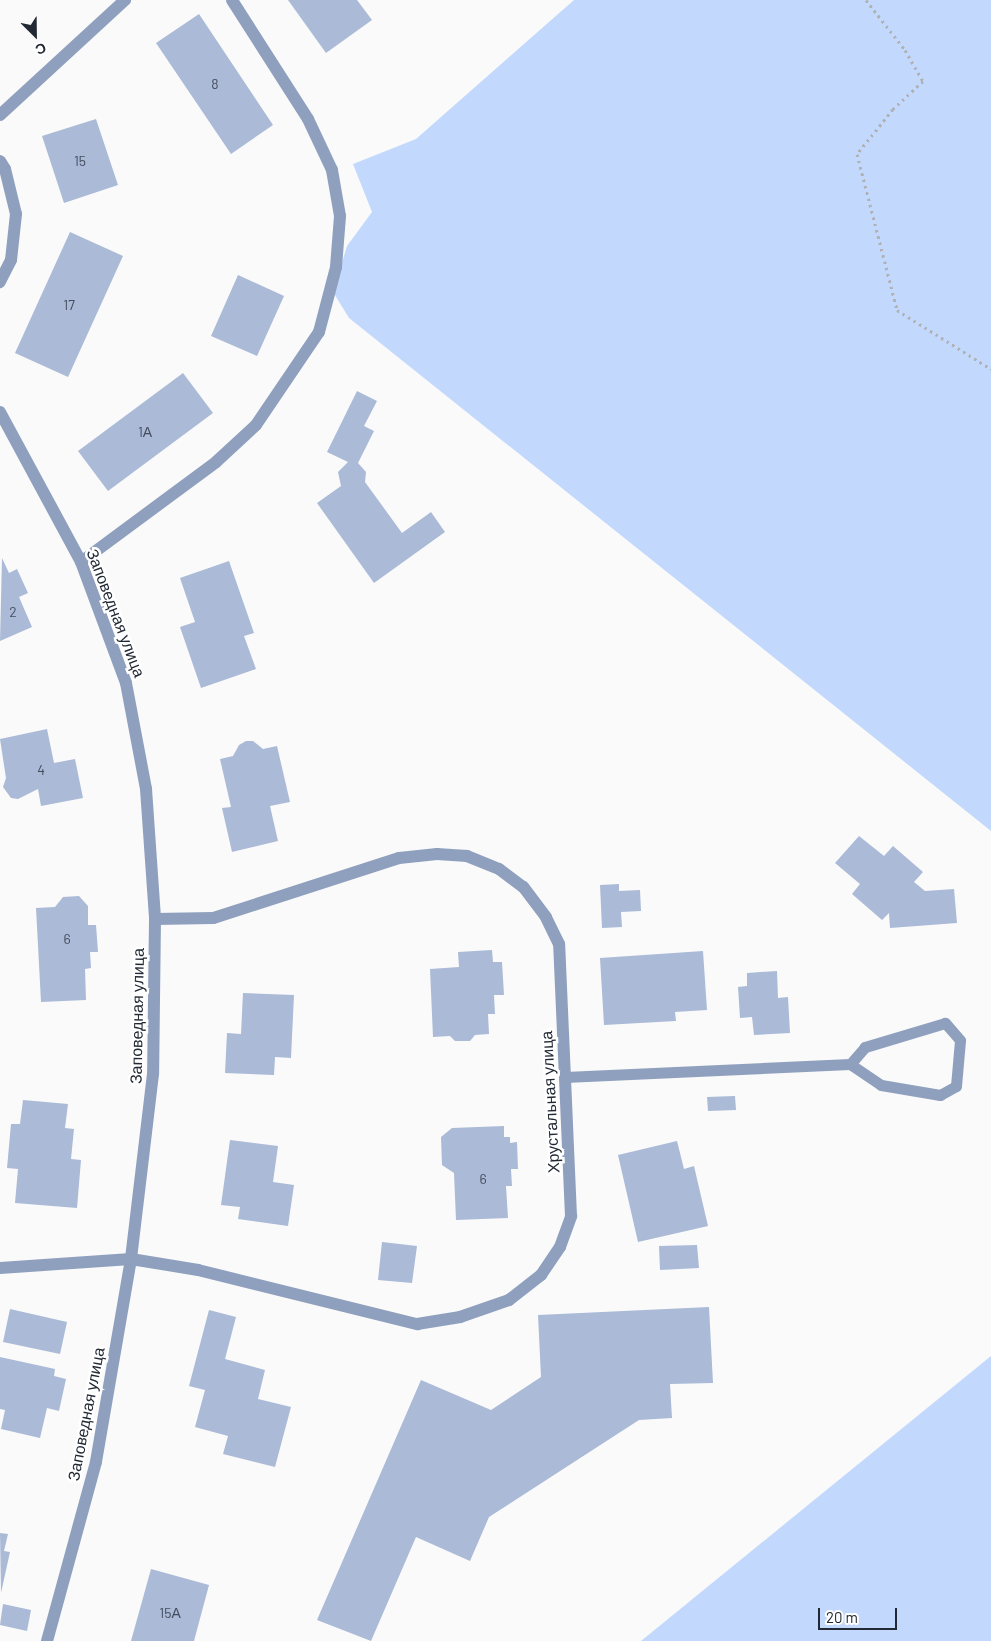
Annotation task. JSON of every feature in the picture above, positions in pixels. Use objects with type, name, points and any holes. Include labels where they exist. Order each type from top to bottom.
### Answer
[{"type":"street","points":[[0,115],[125,0]]},
{"type":"street","points":[[81,562],[216,462],[256,425],[319,332],[336,267],[340,216],[332,170],[308,118],[232,0]]},
{"type":"street","points":[[0,161],[5,169],[16,214],[11,260],[0,282]]},
{"type":"street","name":"Заповедная улица","points":[[0,412],[81,562],[126,683],[146,789],[155,919],[153,1074],[131,1259],[96,1462],[47,1641]]},
{"type":"street","name":"Хрустальная улица","points":[[0,1268],[131,1259],[198,1270],[417,1324],[460,1317],[509,1300],[541,1275],[560,1247],[571,1216],[559,944],[546,917],[523,887],[499,869],[467,856],[437,854],[399,858],[213,918],[155,919]]},
{"type":"lane","points":[[565,1077],[850,1064],[881,1085],[940,1095],[956,1086],[960,1040],[945,1023],[865,1047],[850,1064]]},
{"type":"path","points":[[866,0],[905,50],[923,81],[893,110],[857,154],[897,310],[991,369]]},
{"type":"shaded area","points":[[574,0],[991,0],[991,831],[349,318],[333,292],[347,246],[372,212],[353,164],[416,139]]},
{"type":"shaded area","points":[[991,1356],[991,1641],[641,1641]]},
{"type":"building","points":[[288,0],[357,0],[372,20],[326,53]]},
{"type":"building","points":[[199,14],[273,125],[231,154],[156,43]]},
{"type":"building","points":[[96,119],[118,185],[64,203],[42,136]]},
{"type":"building","points":[[70,232],[123,256],[68,377],[15,353]]},
{"type":"building","points":[[238,275],[284,296],[257,356],[211,336]]},
{"type":"building","points":[[183,373],[213,413],[108,491],[78,451]]},
{"type":"building","points":[[357,391],[377,401],[364,426],[374,431],[358,463],[366,472],[365,482],[402,533],[431,512],[445,532],[374,583],[317,503],[341,486],[338,472],[348,462],[327,452]]},
{"type":"building","points":[[2,558],[9,573],[17,569],[28,593],[19,597],[32,627],[0,641]]},
{"type":"building","points":[[229,561],[254,633],[244,636],[256,669],[201,688],[180,627],[195,622],[180,578]]},
{"type":"building","points":[[47,729],[54,763],[75,759],[83,798],[41,806],[38,789],[18,799],[11,798],[3,787],[6,778],[0,739]]},
{"type":"building","points":[[246,741],[253,741],[263,749],[277,746],[290,802],[270,806],[278,841],[232,852],[222,808],[231,807],[220,759],[233,756],[239,745]]},
{"type":"building","points":[[859,836],[884,856],[893,846],[923,872],[914,882],[925,891],[954,889],[957,923],[890,928],[889,913],[882,920],[852,894],[860,884],[835,863]]},
{"type":"building","points":[[619,884],[619,891],[640,890],[641,911],[621,912],[622,927],[602,928],[600,885]]},
{"type":"building","points":[[79,896],[88,906],[88,925],[96,925],[98,952],[90,952],[91,968],[85,969],[86,1000],[41,1002],[36,908],[55,907],[63,897]]},
{"type":"building","points":[[492,950],[493,962],[502,962],[504,995],[494,995],[495,1014],[488,1014],[489,1034],[475,1035],[470,1041],[455,1041],[450,1036],[433,1037],[430,969],[459,967],[458,952]]},
{"type":"building","points":[[703,951],[707,1010],[675,1012],[676,1021],[604,1025],[600,958]]},
{"type":"building","points":[[777,971],[778,998],[788,997],[790,1033],[754,1035],[752,1017],[740,1018],[738,987],[747,986],[747,973]]},
{"type":"building","points":[[243,993],[294,995],[291,1058],[275,1057],[274,1075],[225,1073],[227,1033],[241,1034]]},
{"type":"building","points":[[735,1096],[736,1110],[708,1111],[707,1097]]},
{"type":"building","points":[[23,1100],[68,1104],[65,1128],[74,1129],[71,1159],[81,1160],[77,1208],[15,1203],[18,1169],[7,1168],[11,1124],[20,1124]]},
{"type":"building","points":[[504,1126],[504,1137],[510,1137],[510,1143],[517,1142],[518,1169],[511,1169],[512,1186],[506,1186],[508,1218],[456,1220],[454,1173],[442,1165],[441,1137],[452,1128]]},
{"type":"building","points":[[230,1140],[278,1146],[273,1182],[294,1185],[288,1226],[238,1219],[240,1207],[221,1205]]},
{"type":"building","points":[[677,1141],[684,1169],[694,1166],[708,1226],[638,1242],[618,1155]]},
{"type":"building","points":[[382,1242],[417,1246],[412,1283],[378,1280]]},
{"type":"building","points":[[697,1245],[699,1268],[660,1270],[659,1246]]},
{"type":"building","points":[[709,1307],[713,1383],[670,1384],[672,1418],[639,1420],[489,1517],[470,1561],[416,1537],[371,1641],[317,1620],[421,1380],[491,1410],[541,1377],[538,1315]]},
{"type":"building","points":[[10,1309],[67,1322],[60,1354],[3,1342]]},
{"type":"building","points":[[209,1310],[236,1317],[225,1359],[265,1370],[258,1399],[291,1407],[275,1467],[223,1454],[228,1436],[195,1427],[205,1390],[189,1386]]},
{"type":"building","points":[[0,1357],[55,1369],[54,1376],[66,1379],[59,1411],[47,1408],[40,1438],[1,1429],[5,1410],[0,1409]]},
{"type":"building","points":[[0,1533],[8,1534],[4,1551],[10,1552],[1,1593]]},
{"type":"building","points":[[151,1569],[209,1585],[194,1641],[131,1641]]},
{"type":"building","points":[[3,1604],[31,1610],[27,1631],[0,1625]]}]
